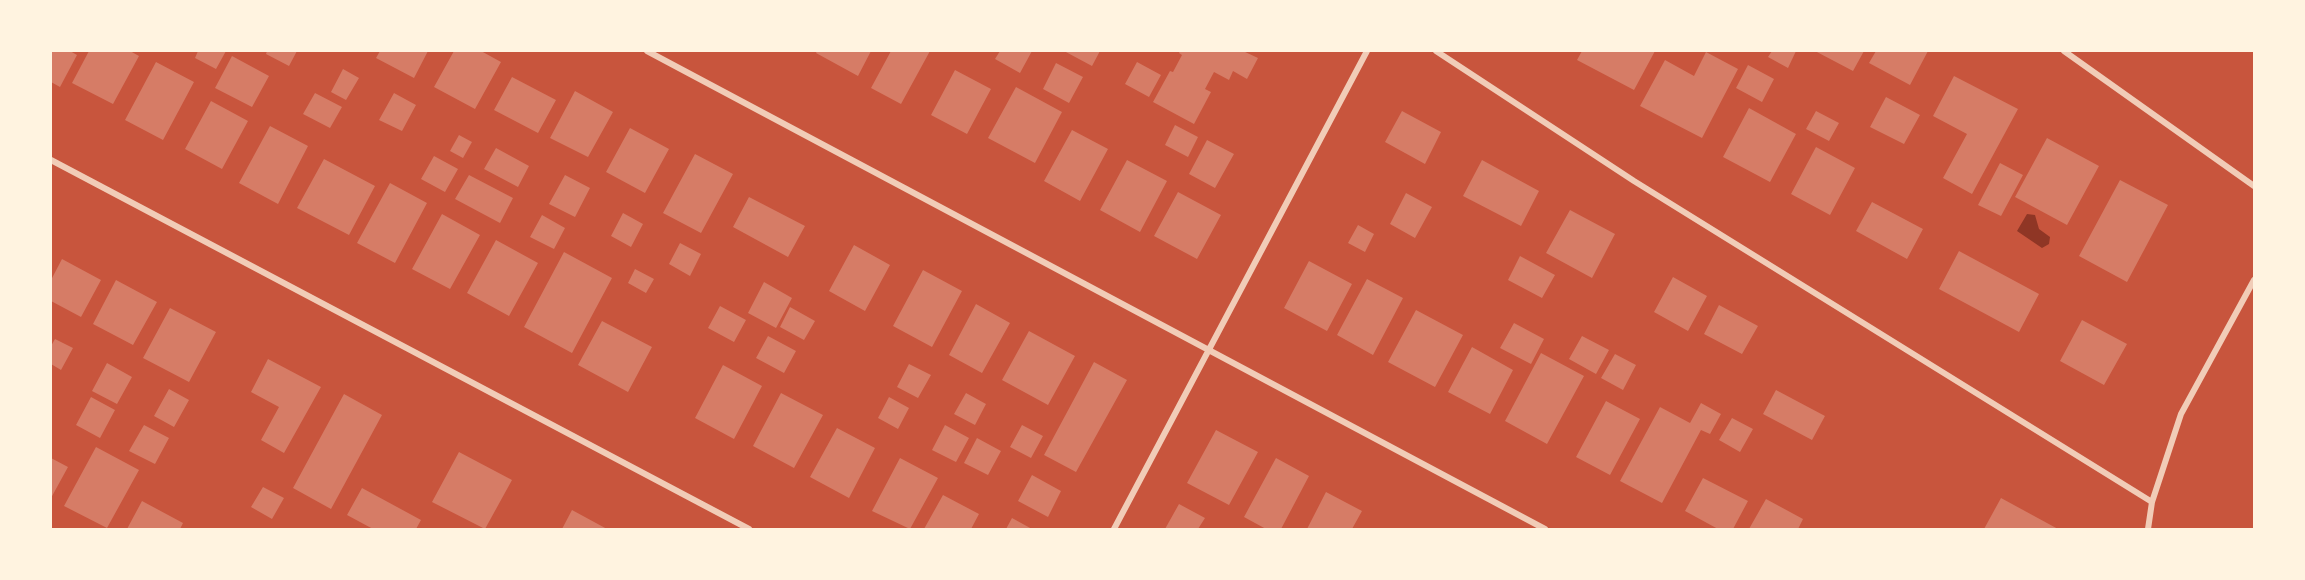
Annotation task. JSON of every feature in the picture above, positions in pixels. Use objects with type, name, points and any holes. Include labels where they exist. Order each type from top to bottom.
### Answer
[{"type":"street","points":[[647,51],[1545,529]]},
{"type":"street","points":[[1114,529],[1367,51]]},
{"type":"street","points":[[1436,51],[1634,181],[2152,502]]},
{"type":"street","points":[[2064,51],[2254,186]]},
{"type":"street","points":[[51,160],[749,529]]},
{"type":"street","points":[[2148,529],[2152,502],[2181,414],[2254,280]]},
{"type":"shaded area","points":[[2027,214],[2035,215],[2039,229],[2050,237],[2049,244],[2042,248],[2017,231]]},
{"type":"building","points":[[51,51],[70,51],[77,55],[60,87],[51,82]]},
{"type":"building","points":[[89,51],[130,51],[139,56],[113,104],[72,83]]},
{"type":"building","points":[[198,51],[226,51],[216,69],[195,58]]},
{"type":"building","points":[[267,51],[297,51],[289,66],[266,54]]},
{"type":"building","points":[[380,51],[428,51],[414,78],[376,58]]},
{"type":"building","points":[[454,51],[481,51],[501,62],[475,109],[434,87]]},
{"type":"building","points":[[817,51],[871,51],[858,76],[816,53]]},
{"type":"building","points":[[891,51],[930,51],[901,104],[871,88]]},
{"type":"building","points":[[1000,51],[1032,51],[1020,73],[995,59]]},
{"type":"building","points":[[1064,51],[1100,51],[1092,66]]},
{"type":"building","points":[[1180,51],[1243,51],[1258,58],[1247,79],[1233,71],[1229,80],[1214,72],[1205,89],[1211,92],[1194,124],[1153,102],[1170,71],[1173,72],[1182,55]]},
{"type":"building","points":[[1582,51],[1655,51],[1634,90],[1577,60]]},
{"type":"building","points":[[1772,51],[1796,51],[1788,68],[1768,57]]},
{"type":"building","points":[[1815,51],[1864,51],[1853,71]]},
{"type":"building","points":[[1876,51],[1928,51],[1910,85],[1869,63]]},
{"type":"building","points":[[1706,52],[1738,69],[1702,138],[1640,106],[1665,60],[1694,76]]},
{"type":"building","points":[[232,56],[269,76],[252,107],[215,88]]},
{"type":"building","points":[[156,62],[194,82],[163,140],[125,120]]},
{"type":"building","points":[[1137,62],[1161,75],[1149,97],[1125,84]]},
{"type":"building","points":[[1056,63],[1083,77],[1069,103],[1043,89]]},
{"type":"building","points":[[1748,65],[1774,79],[1762,102],[1736,88]]},
{"type":"building","points":[[343,69],[359,78],[346,100],[331,92]]},
{"type":"building","points":[[955,70],[991,89],[967,134],[931,115]]},
{"type":"building","points":[[1954,76],[2018,109],[1972,194],[1943,178],[1967,134],[1933,116]]},
{"type":"building","points":[[512,77],[556,100],[538,133],[494,110]]},
{"type":"building","points":[[1016,87],[1062,112],[1035,163],[988,138]]},
{"type":"building","points":[[575,91],[613,112],[588,157],[550,138]]},
{"type":"building","points":[[315,93],[342,107],[330,128],[303,114]]},
{"type":"building","points":[[394,93],[416,105],[402,131],[379,120]]},
{"type":"building","points":[[1886,97],[1920,115],[1904,144],[1870,127]]},
{"type":"building","points":[[211,101],[248,121],[222,169],[185,149]]},
{"type":"building","points":[[1749,108],[1796,134],[1770,182],[1723,157]]},
{"type":"building","points":[[1402,111],[1441,132],[1425,164],[1385,142]]},
{"type":"building","points":[[1816,111],[1839,123],[1829,141],[1806,129]]},
{"type":"building","points":[[1175,125],[1198,137],[1188,157],[1165,145]]},
{"type":"building","points":[[270,126],[308,146],[278,204],[239,183]]},
{"type":"building","points":[[630,128],[669,149],[645,193],[606,172]]},
{"type":"building","points":[[1072,130],[1108,149],[1080,201],[1044,181]]},
{"type":"building","points":[[459,135],[472,142],[463,158],[450,151]]},
{"type":"building","points":[[2047,138],[2099,166],[2067,225],[2015,197]]},
{"type":"building","points":[[1207,140],[1234,154],[1215,188],[1189,174]]},
{"type":"building","points":[[1816,147],[1855,168],[1830,215],[1791,194]]},
{"type":"building","points":[[496,148],[529,166],[518,187],[484,169]]},
{"type":"building","points":[[695,154],[733,174],[701,233],[663,213]]},
{"type":"building","points":[[434,156],[458,169],[445,192],[421,179]]},
{"type":"building","points":[[324,159],[375,186],[349,235],[297,208]]},
{"type":"building","points":[[1127,160],[1167,181],[1140,232],[1100,210]]},
{"type":"building","points":[[1482,160],[1539,191],[1521,226],[1463,196]]},
{"type":"building","points":[[2000,163],[2023,175],[2001,216],[1978,205]]},
{"type":"building","points":[[469,175],[513,198],[500,223],[455,199]]},
{"type":"building","points":[[565,175],[590,188],[575,217],[549,204]]},
{"type":"building","points":[[2120,180],[2168,205],[2127,282],[2079,256]]},
{"type":"building","points":[[390,183],[427,203],[395,263],[357,243]]},
{"type":"building","points":[[1178,192],[1221,215],[1197,259],[1154,236]]},
{"type":"building","points":[[1406,193],[1432,207],[1415,238],[1390,224]]},
{"type":"building","points":[[749,197],[805,226],[788,257],[733,227]]},
{"type":"building","points":[[1872,202],[1923,229],[1907,259],[1856,231]]},
{"type":"building","points":[[1570,210],[1615,234],[1592,278],[1546,253]]},
{"type":"building","points":[[623,213],[643,224],[631,247],[611,236]]},
{"type":"building","points":[[442,214],[480,235],[450,289],[412,269]]},
{"type":"building","points":[[542,215],[565,228],[554,249],[530,237]]},
{"type":"building","points":[[1358,225],[1374,234],[1365,252],[1348,243]]},
{"type":"building","points":[[496,240],[538,263],[509,316],[467,293]]},
{"type":"building","points":[[680,243],[701,254],[690,276],[669,264]]},
{"type":"building","points":[[854,245],[890,265],[865,311],[829,291]]},
{"type":"building","points":[[1959,251],[2039,294],[2019,332],[1939,289]]},
{"type":"building","points":[[564,252],[612,278],[572,353],[524,327]]},
{"type":"building","points":[[1520,256],[1555,275],[1542,298],[1508,280]]},
{"type":"building","points":[[62,259],[101,280],[81,317],[51,301],[51,280]]},
{"type":"building","points":[[1309,261],[1352,284],[1327,331],[1284,308]]},
{"type":"building","points":[[635,269],[654,279],[646,293],[628,283]]},
{"type":"building","points":[[923,270],[962,291],[932,347],[893,326]]},
{"type":"building","points":[[1673,277],[1707,296],[1688,331],[1654,312]]},
{"type":"building","points":[[1367,279],[1403,298],[1373,355],[1337,335]]},
{"type":"building","points":[[116,280],[157,302],[133,345],[93,324]]},
{"type":"building","points":[[764,282],[792,298],[776,328],[748,313]]},
{"type":"building","points":[[976,304],[1010,323],[982,373],[949,355]]},
{"type":"building","points":[[1719,305],[1758,326],[1742,354],[1704,334]]},
{"type":"building","points":[[720,306],[746,320],[734,342],[708,328]]},
{"type":"building","points":[[790,307],[815,321],[804,340],[780,327]]},
{"type":"building","points":[[170,308],[216,332],[189,382],[143,358]]},
{"type":"building","points":[[1416,310],[1463,335],[1435,387],[1388,362]]},
{"type":"building","points":[[2082,320],[2127,344],[2104,385],[2060,361]]},
{"type":"building","points":[[602,321],[652,347],[628,392],[578,365]]},
{"type":"building","points":[[1514,323],[1544,339],[1531,364],[1500,348]]},
{"type":"building","points":[[1029,331],[1075,356],[1048,405],[1002,380]]},
{"type":"building","points":[[768,336],[796,351],[784,373],[756,358]]},
{"type":"building","points":[[1582,336],[1609,350],[1596,374],[1569,359]]},
{"type":"building","points":[[55,339],[73,348],[61,370],[51,364],[51,346]]},
{"type":"building","points":[[1472,347],[1513,370],[1490,414],[1448,392]]},
{"type":"building","points":[[1541,353],[1584,376],[1547,444],[1505,421]]},
{"type":"building","points":[[1615,354],[1636,365],[1623,390],[1601,378]]},
{"type":"building","points":[[268,359],[321,387],[284,453],[261,440],[279,407],[251,392]]},
{"type":"building","points":[[1094,362],[1127,380],[1076,472],[1044,455]]},
{"type":"building","points":[[107,363],[132,377],[117,404],[92,391]]},
{"type":"building","points":[[909,364],[931,375],[918,398],[897,387]]},
{"type":"building","points":[[723,365],[762,386],[734,439],[695,418]]},
{"type":"building","points":[[169,389],[189,400],[174,427],[154,416]]},
{"type":"building","points":[[1776,390],[1825,416],[1812,440],[1763,414]]},
{"type":"building","points":[[781,393],[823,415],[794,468],[753,446]]},
{"type":"building","points":[[966,393],[986,404],[975,425],[954,414]]},
{"type":"building","points":[[344,394],[382,415],[331,509],[293,488]]},
{"type":"building","points":[[91,397],[115,410],[100,438],[76,425]]},
{"type":"building","points":[[889,397],[909,408],[898,429],[878,418]]},
{"type":"building","points":[[1606,401],[1640,419],[1610,475],[1576,457]]},
{"type":"building","points":[[1701,403],[1721,414],[1710,434],[1701,430],[1662,503],[1620,481],[1660,407],[1690,423]]},
{"type":"building","points":[[1732,418],[1753,429],[1740,452],[1719,440]]},
{"type":"building","points":[[144,425],[169,438],[155,464],[129,451]]},
{"type":"building","points":[[945,425],[969,438],[956,462],[932,450]]},
{"type":"building","points":[[1022,425],[1043,436],[1031,458],[1010,447]]},
{"type":"building","points":[[837,428],[875,448],[849,498],[810,477]]},
{"type":"building","points":[[1216,430],[1258,452],[1229,505],[1187,483]]},
{"type":"building","points":[[977,438],[1001,451],[988,475],[964,463]]},
{"type":"building","points":[[96,447],[139,470],[107,528],[64,506]]},
{"type":"building","points":[[459,452],[512,480],[485,529],[432,502]]},
{"type":"building","points":[[51,458],[68,467],[51,498]]},
{"type":"building","points":[[900,458],[938,478],[910,529],[872,511]]},
{"type":"building","points":[[1276,458],[1309,476],[1281,529],[1266,529],[1244,517]]},
{"type":"building","points":[[1032,475],[1061,491],[1048,517],[1018,501]]},
{"type":"building","points":[[1703,478],[1748,501],[1733,529],[1718,529],[1685,511]]},
{"type":"building","points":[[263,487],[284,498],[272,519],[251,507]]},
{"type":"building","points":[[362,488],[421,520],[416,529],[373,529],[347,515]]},
{"type":"building","points":[[1326,492],[1362,511],[1352,529],[1307,529]]},
{"type":"building","points":[[943,495],[979,514],[971,529],[924,529]]},
{"type":"building","points":[[2001,498],[2058,529],[1984,529]]},
{"type":"building","points":[[1766,499],[1803,519],[1798,529],[1749,529]]},
{"type":"building","points":[[142,501],[183,523],[180,529],[127,529]]},
{"type":"building","points":[[1179,504],[1205,518],[1198,529],[1165,529]]},
{"type":"building","points":[[572,510],[607,529],[562,529]]},
{"type":"building","points":[[1012,518],[1032,529],[1006,529]]}]
